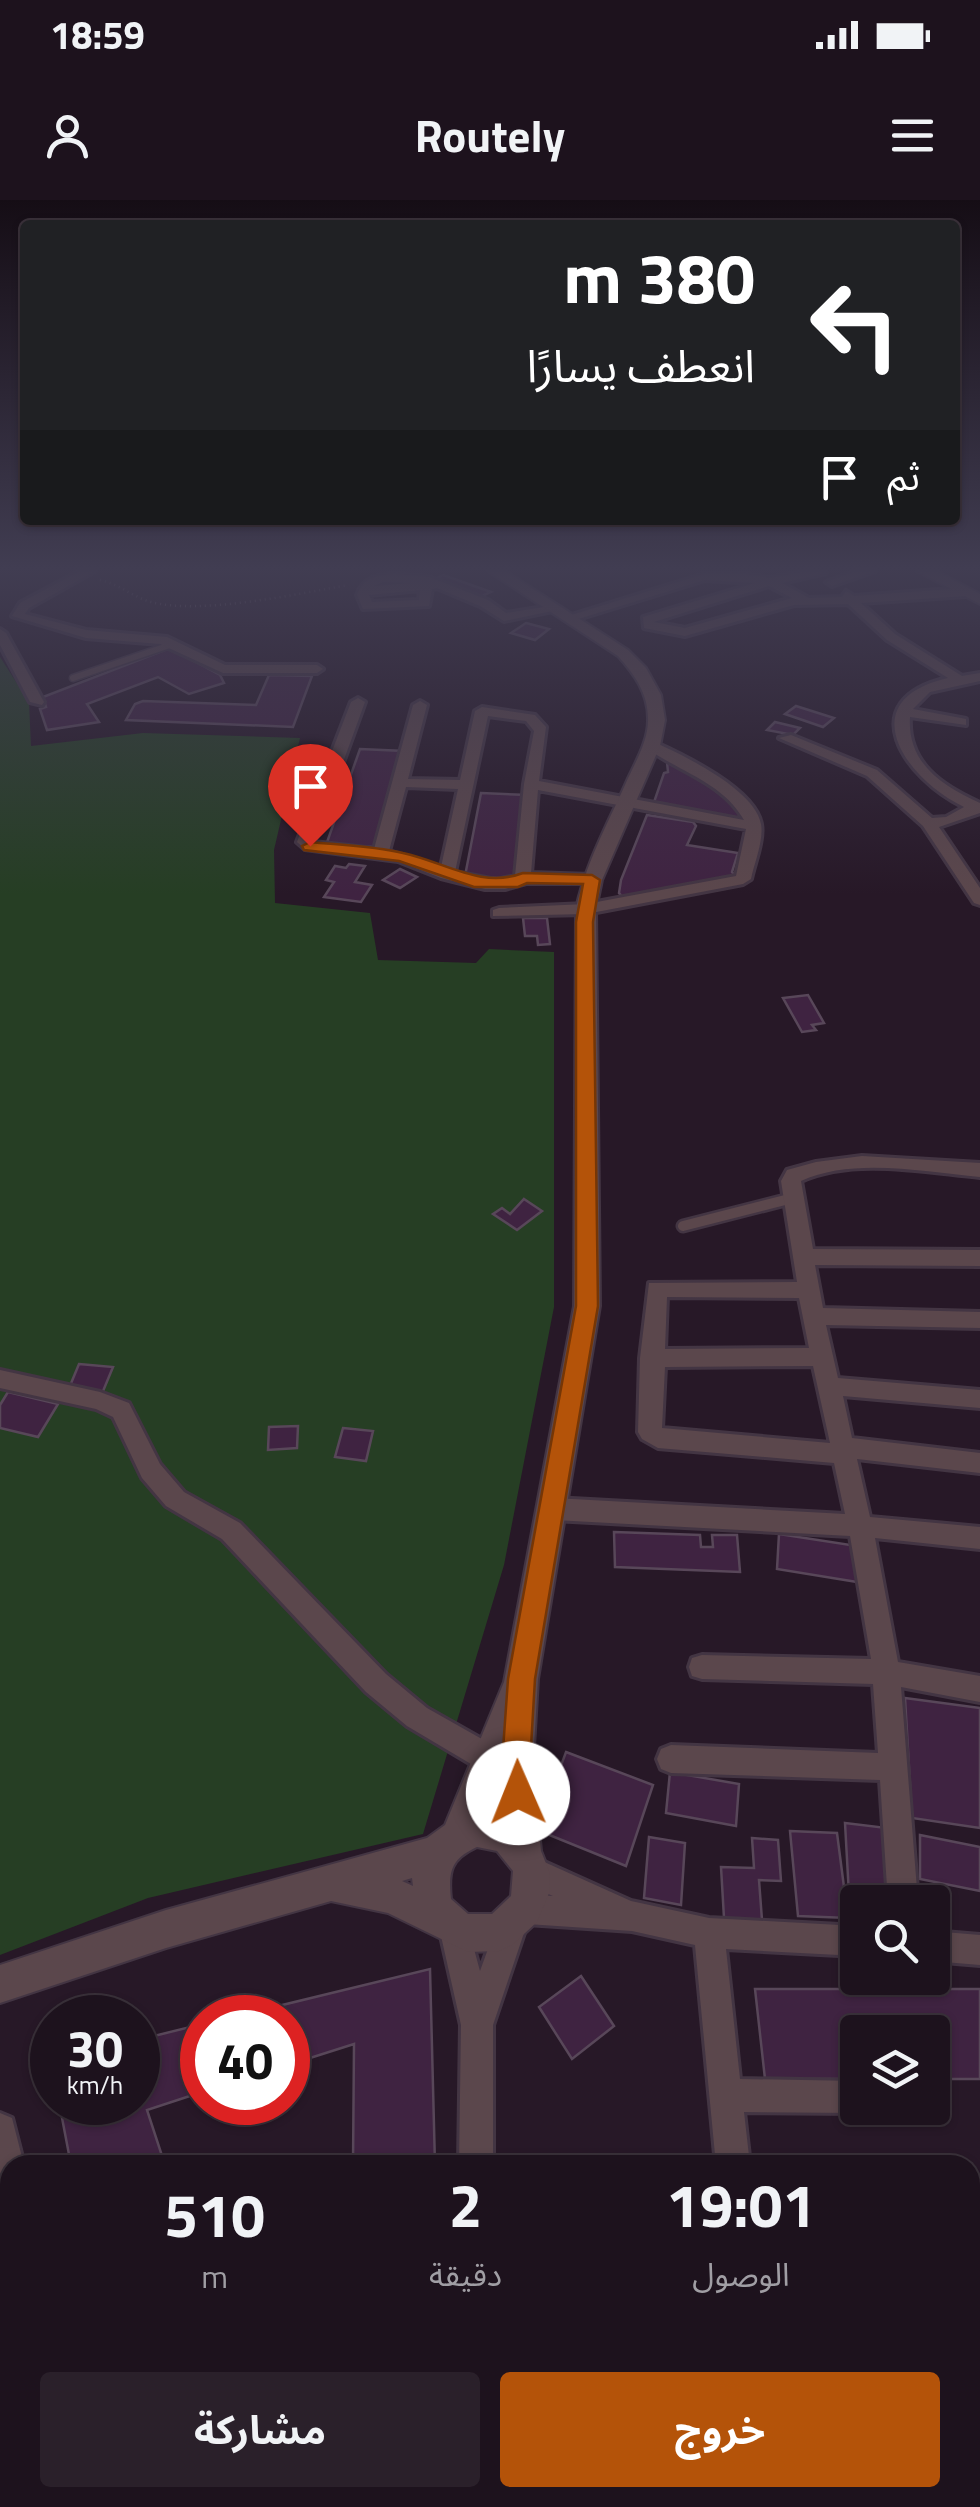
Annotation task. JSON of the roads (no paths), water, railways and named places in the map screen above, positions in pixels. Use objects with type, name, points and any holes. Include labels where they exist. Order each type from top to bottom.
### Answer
[{"type":"street","points":[[24,679],[37,702]]},
{"type":"street","points":[[477,2024],[518,1916],[532,1891],[516,1764],[521,1679],[587,1306],[586,909],[592,880],[651,746],[656,708],[644,679]]},
{"type":"street","points":[[955,679],[980,692]]},
{"type":"street","points":[[969,679],[925,689],[904,712],[905,753],[926,776],[958,800],[978,803]]},
{"type":"street","points":[[358,702],[305,842],[310,846],[381,853],[486,883],[518,882],[523,878],[592,880]]},
{"type":"street","points":[[381,853],[420,706]]},
{"type":"street","points":[[447,874],[482,711],[536,721],[542,738],[531,784],[523,878]]},
{"type":"street","points":[[904,712],[961,722]]},
{"type":"street","points":[[786,738],[872,774],[929,824],[980,900]]},
{"type":"street","points":[[500,914],[586,909],[743,879],[754,826],[748,810],[689,764],[651,746]]},
{"type":"street","points":[[401,783],[465,785]]},
{"type":"street","points":[[531,784],[754,826]]},
{"type":"street","points":[[929,824],[950,821],[978,803]]},
{"type":"street","points":[[902,1885],[886,1672],[860,1525],[808,1290],[793,1198],[794,1175],[866,1164],[980,1170]]},
{"type":"street","points":[[803,1257],[980,1258]]},
{"type":"street","points":[[808,1290],[656,1289],[651,1358],[652,1436],[980,1463]]},
{"type":"street","points":[[813,1316],[980,1320]]},
{"type":"street","points":[[651,1358],[822,1357]]},
{"type":"street","points":[[0,1378],[100,1401],[120,1410],[152,1471],[176,1498],[231,1531],[376,1683],[404,1706],[486,1757]]},
{"type":"street","points":[[828,1386],[980,1399]]},
{"type":"street","points":[[554,1509],[664,1511],[980,1538]]},
{"type":"street","points":[[702,1667],[886,1672],[980,1690]]},
{"type":"street","points":[[476,2155],[477,2024],[450,1924],[430,1888],[430,1876],[521,1679]]},
{"type":"street","points":[[670,1759],[892,1767]]},
{"type":"street","points":[[0,1984],[166,1928],[331,1884],[448,1843],[476,1828],[494,1830],[510,1838],[527,1861],[632,1916]]},
{"type":"street","points":[[331,1884],[390,1895],[450,1924],[484,1934],[518,1916],[632,1916],[708,1934],[840,1940]]},
{"type":"street","points":[[708,1934],[731,2155]]},
{"type":"street","points":[[950,1948],[980,1950]]},
{"type":"street","points":[[722,2094],[840,2096]]},
{"type":"street","points":[[0,2130],[5,2155]]},
{"type":"lane","points":[[683,1226],[716,1224],[770,1202],[793,1198]]}]
